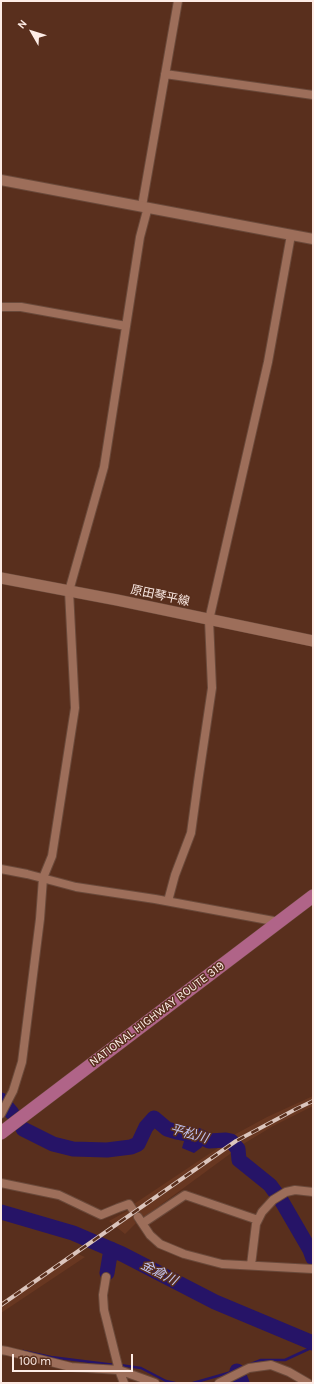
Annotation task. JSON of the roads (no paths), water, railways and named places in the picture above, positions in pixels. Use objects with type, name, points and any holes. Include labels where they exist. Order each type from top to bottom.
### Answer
[{"type":"highway","name":"NATIONAL HIGHWAY ROUTE 319","points":[[1,1133],[313,896]]},
{"type":"main road","name":"原田琴平線","points":[[1,578],[117,600],[313,641]]},
{"type":"street","points":[[1,1114],[13,1091],[22,1062],[40,918],[43,878],[52,856],[75,708],[69,591],[104,467],[126,326],[135,279],[165,74],[178,1]]},
{"type":"street","points":[[165,74],[313,95]]},
{"type":"street","points":[[1,180],[313,238]]},
{"type":"street","points":[[168,902],[175,875],[191,833],[212,688],[209,620],[268,362],[291,235]]},
{"type":"street","points":[[1,307],[20,307],[126,326]]},
{"type":"street","points":[[1,869],[76,887],[279,922]]},
{"type":"street","points":[[1,1183],[58,1196],[101,1215],[129,1204],[133,1210]]},
{"type":"street","points":[[251,1265],[256,1224],[262,1212],[273,1200],[286,1192],[295,1190],[313,1192]]},
{"type":"street","points":[[258,1220],[185,1195],[141,1220],[150,1235],[160,1244],[184,1254],[222,1264],[313,1270]]},
{"type":"street","points":[[106,1277],[103,1295],[104,1310],[119,1370],[124,1383]]},
{"type":"street","points":[[1,1350],[71,1367],[119,1370],[154,1383]]},
{"type":"street","points":[[219,1383],[249,1368],[271,1365],[289,1372],[308,1383]]},
{"type":"waterway","name":"平松川","points":[[1,1100],[12,1113]]},
{"type":"waterway","name":"平松川","points":[[23,1129],[53,1144],[73,1149],[107,1150],[131,1147],[138,1144],[146,1127],[154,1118],[167,1129],[177,1132],[199,1136],[209,1141],[231,1141],[238,1149],[239,1160],[270,1185],[281,1200],[310,1250],[313,1258]]},
{"type":"waterway","name":"金倉川","points":[[1,1212],[73,1233],[122,1254],[215,1302],[313,1343]]},
{"type":"waterway","points":[[107,1273],[111,1249]]},
{"type":"waterway","points":[[251,1364],[261,1360],[285,1360],[313,1347]]},
{"type":"waterway","points":[[23,1351],[51,1357],[115,1365]]},
{"type":"waterway","points":[[120,1365],[141,1368],[166,1381],[175,1383]]},
{"type":"waterway","points":[[193,1383],[235,1371]]},
{"type":"waterway","points":[[237,1371],[242,1383]]},
{"type":"railway","points":[[1,1305],[236,1141],[313,1101]]}]
